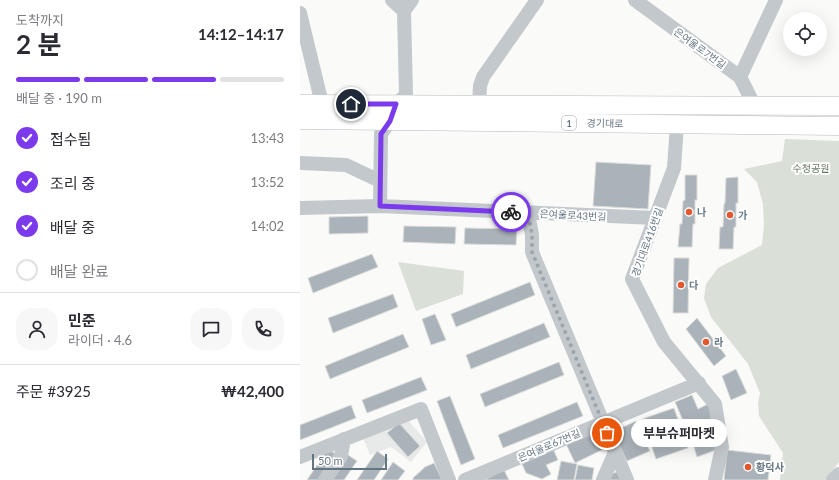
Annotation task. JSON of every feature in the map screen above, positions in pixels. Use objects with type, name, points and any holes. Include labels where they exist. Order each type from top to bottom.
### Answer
[{"type":"main road","name":"경기대로","points":[[300,104],[839,106]]},
{"type":"main road","name":"경기대로","points":[[300,120],[839,126]]},
{"type":"street","points":[[380,206],[381,134],[390,121],[396,104],[406,95],[408,5],[392,0]]},
{"type":"street","points":[[480,104],[480,86],[483,76],[537,0]]},
{"type":"street","name":"은여울로7번길","points":[[635,0],[740,77],[754,105]]},
{"type":"street","points":[[740,77],[776,0]]},
{"type":"street","points":[[300,13],[322,104]]},
{"type":"street","name":"경기대로416번길","points":[[677,124],[674,168],[632,279],[664,342],[715,404],[722,447],[715,480]]},
{"type":"street","points":[[300,163],[346,165],[380,181]]},
{"type":"street","name":"은여울로43번길","points":[[300,208],[380,206],[655,218]]},
{"type":"street","points":[[528,212],[532,235],[532,252],[627,480]]},
{"type":"street","name":"은여울로67번길","points":[[465,480],[699,383]]},
{"type":"street","points":[[300,456],[422,409],[449,480]]},
{"type":"street","points":[[325,480],[341,456],[344,439]]},
{"type":"street","points":[[603,480],[615,452]]},
{"type":"street","points":[[833,480],[839,474]]},
{"type":"shaded area","points":[[405,417],[427,442],[411,462],[391,447],[370,455],[362,435]]},
{"type":"green space","name":"수청공원","points":[[785,139],[839,141],[839,462],[826,480],[780,480],[783,453],[759,416],[758,403],[760,393],[748,364],[711,317],[704,298],[706,284],[718,268],[762,245],[764,225],[763,204],[757,182],[744,169],[782,161]]},
{"type":"green space","points":[[398,262],[464,271],[463,294],[416,311]]},
{"type":"building","points":[[596,162],[651,165],[648,209],[593,206]]},
{"type":"building","name":"나","points":[[685,175],[697,175],[695,224],[693,224],[692,247],[678,247],[680,224],[682,224],[683,201],[685,200]]},
{"type":"building","name":"가","points":[[738,177],[738,203],[736,203],[736,227],[734,227],[733,249],[719,249],[720,227],[723,227],[726,178]]},
{"type":"building","points":[[368,216],[368,233],[329,234],[329,217]]},
{"type":"building","points":[[404,226],[456,227],[455,244],[403,242]]},
{"type":"building","points":[[465,228],[517,229],[516,245],[464,244]]},
{"type":"building","points":[[372,254],[378,267],[313,293],[308,278]]},
{"type":"building","name":"다","points":[[674,258],[689,258],[688,313],[673,313]]},
{"type":"building","points":[[530,282],[535,295],[456,327],[451,314]]},
{"type":"building","points":[[393,294],[398,307],[333,333],[328,318]]},
{"type":"building","points":[[435,314],[446,340],[431,345],[422,319]]},
{"type":"building","name":"라","points":[[697,318],[726,356],[714,366],[686,329]]},
{"type":"building","points":[[544,323],[550,337],[471,369],[466,355]]},
{"type":"building","points":[[403,334],[409,347],[330,379],[325,366]]},
{"type":"building","points":[[559,362],[564,375],[485,407],[480,394]]},
{"type":"building","points":[[736,369],[747,393],[731,400],[722,376]]},
{"type":"building","points":[[421,377],[427,390],[367,413],[362,400]]},
{"type":"building","points":[[692,395],[698,409],[710,403],[716,417],[687,430],[675,402]]},
{"type":"building","points":[[450,396],[475,459],[461,465],[437,401]]},
{"type":"building","points":[[577,402],[583,416],[503,448],[498,435]]},
{"type":"building","points":[[351,405],[356,418],[300,440],[300,425]]},
{"type":"building","points":[[674,408],[688,448],[656,459],[642,419]]},
{"type":"building","points":[[636,421],[650,451],[627,461],[613,432]]},
{"type":"building","points":[[399,423],[420,446],[408,457],[387,433]]},
{"type":"building","points":[[714,423],[716,450],[697,457],[689,431]]},
{"type":"building","points":[[601,427],[610,446],[575,463],[566,444]]},
{"type":"building","points":[[328,449],[340,457],[324,480],[307,480]]},
{"type":"building","points":[[553,449],[558,460],[546,465],[551,474],[542,479],[526,473],[522,464]]},
{"type":"building","name":"황덕사","points":[[727,450],[771,455],[768,480],[724,480]]},
{"type":"building","points":[[377,451],[388,459],[374,480],[357,480]]},
{"type":"building","points":[[345,453],[357,461],[344,480],[326,480]]},
{"type":"building","points":[[561,461],[577,464],[574,480],[557,480]]},
{"type":"building","points":[[393,462],[405,471],[398,480],[381,480]]},
{"type":"building","points":[[434,463],[442,480],[413,480],[413,478],[425,467]]},
{"type":"building","points":[[578,465],[594,468],[592,480],[575,480]]},
{"type":"building","points":[[504,470],[509,480],[484,480]]},
{"type":"building","points":[[620,471],[624,480],[606,480],[608,475]]},
{"type":"way so far","points":[[511,212],[528,212],[532,235],[532,252],[607,433]]},
{"type":"place","name":"나","points":[[689,212]]},
{"type":"place","name":"가","points":[[730,215]]},
{"type":"place","name":"다","points":[[681,285]]},
{"type":"place","name":"라","points":[[706,342]]},
{"type":"place","name":"부부슈퍼마켓","points":[[607,433]]},
{"type":"place","name":"황덕사","points":[[748,467]]},
{"type":"route","points":[[351,104],[396,104],[390,121],[381,134],[380,206],[511,212]]}]
